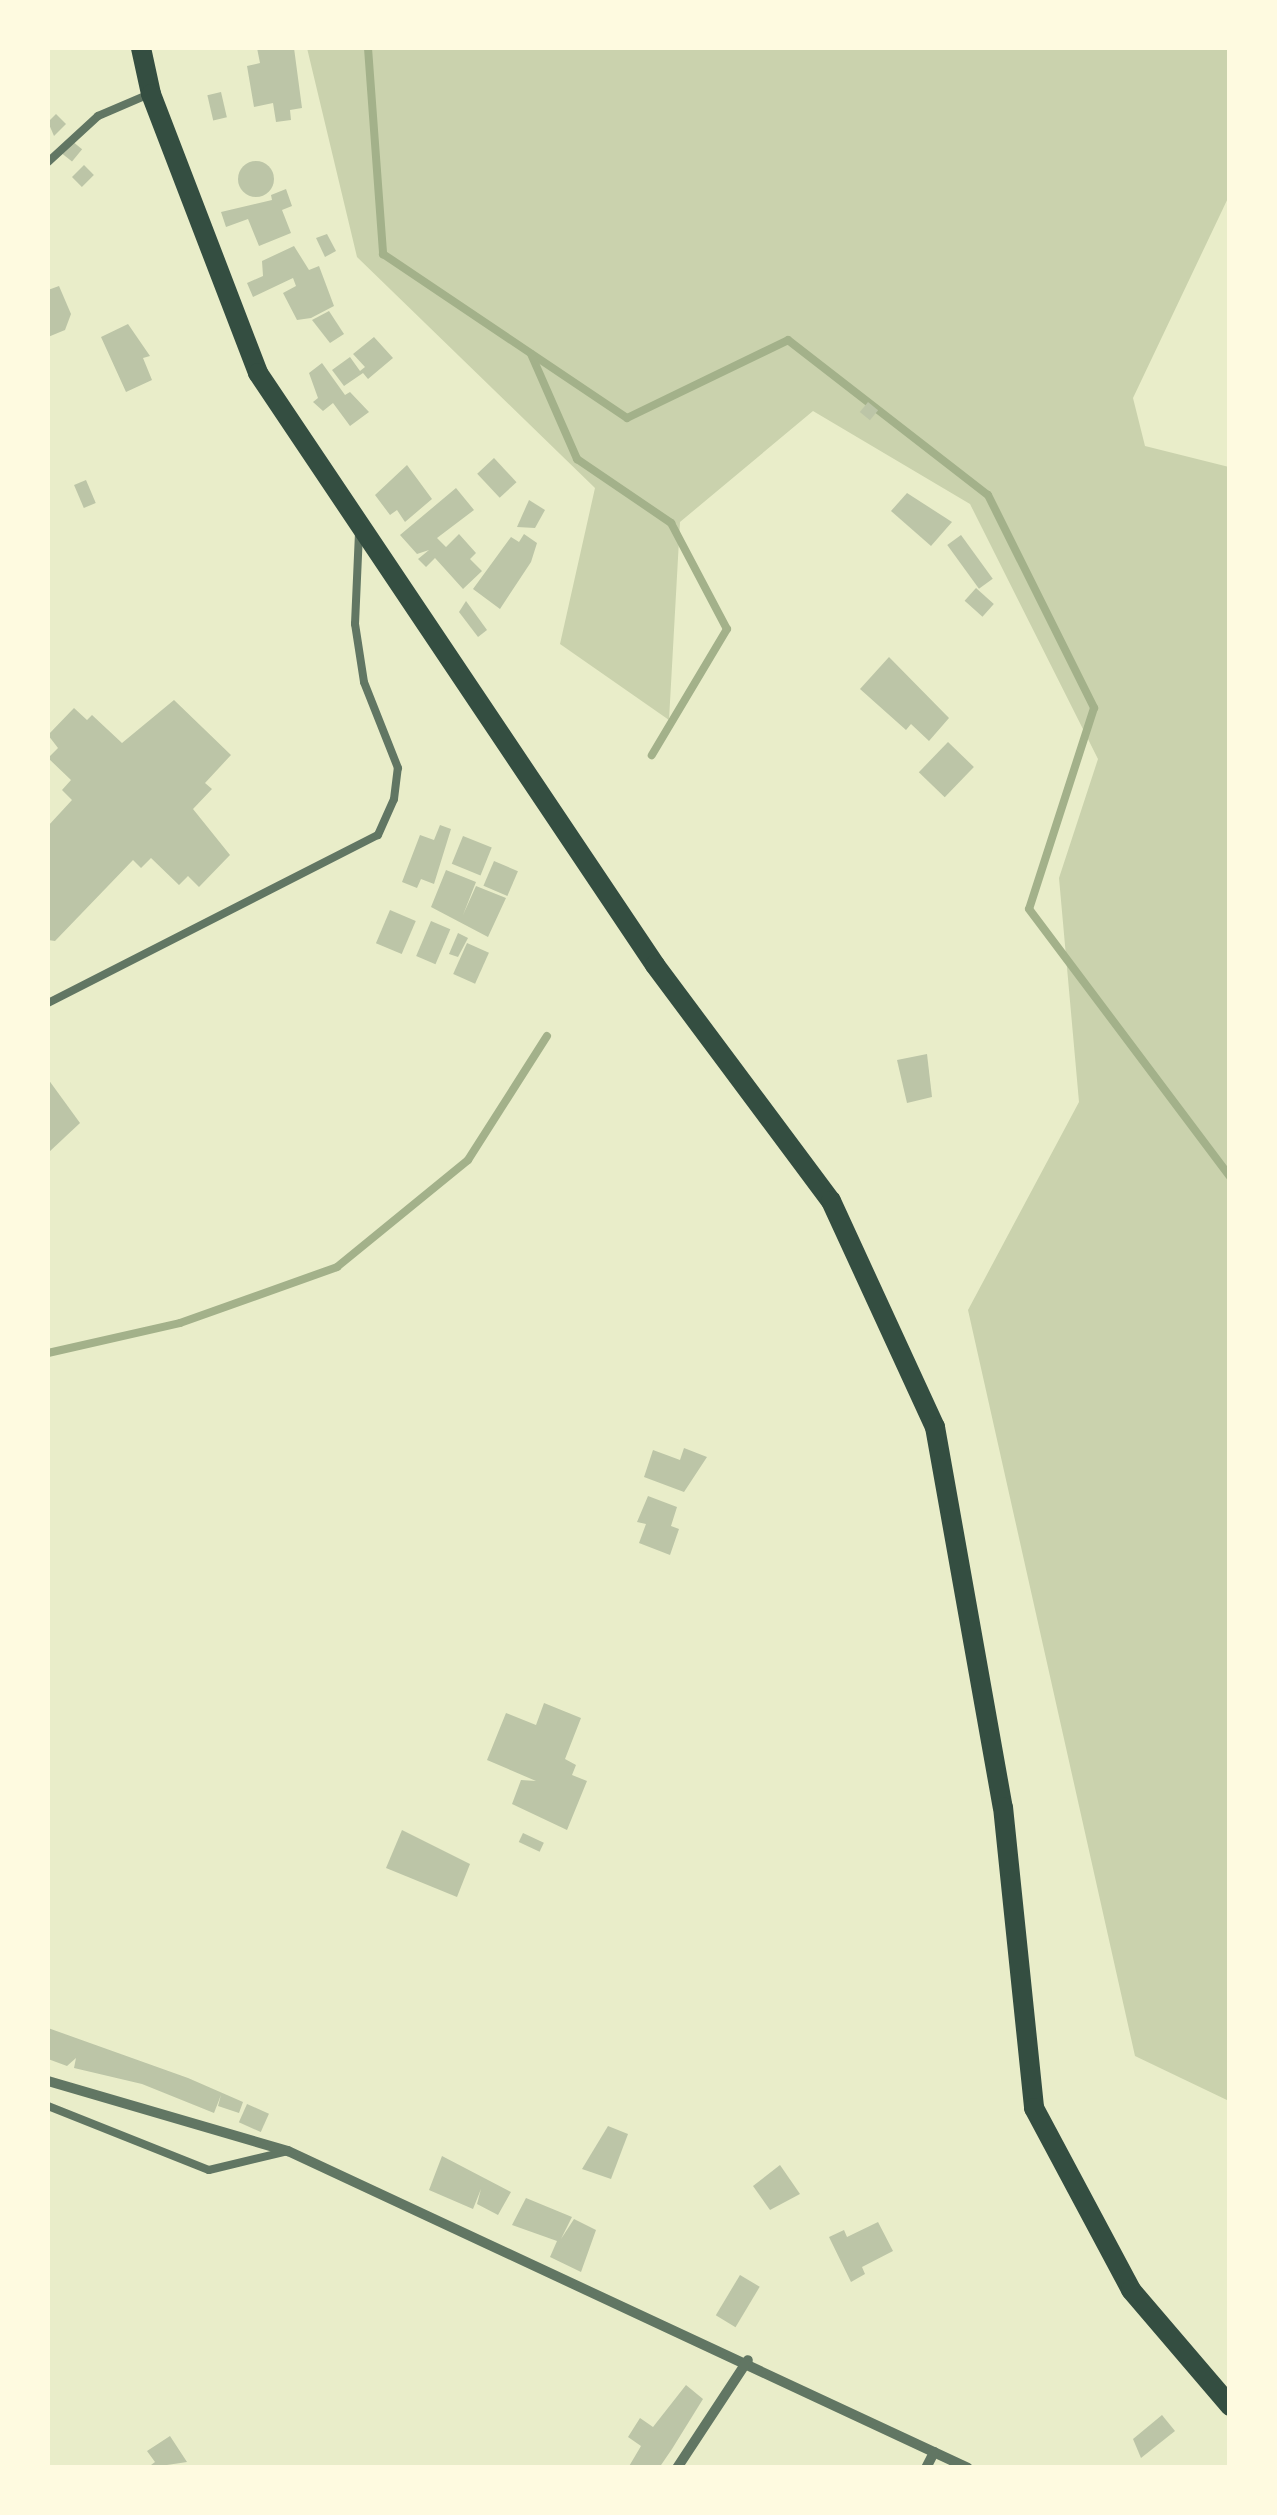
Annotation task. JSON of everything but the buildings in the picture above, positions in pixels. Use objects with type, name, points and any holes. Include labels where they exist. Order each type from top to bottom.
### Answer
[{"type":"main road","points":[[140,48],[152,94],[258,373],[359,530],[656,965],[831,1201],[934,1427],[1004,1806],[1034,2108],[1131,2290],[1230,2406]]},
{"type":"street","points":[[48,2080],[288,2151],[748,2360],[968,2468]]},
{"type":"street","points":[[676,2468],[748,2360]]},
{"type":"street","points":[[926,2468],[934,2452]]},
{"type":"lane","points":[[48,162],[98,116],[152,94]]},
{"type":"lane","points":[[48,1003],[378,834],[394,800],[398,768],[364,682],[355,624],[359,530]]},
{"type":"lane","points":[[48,2106],[209,2170],[288,2151]]},
{"type":"green space","points":[[307,48],[1229,48],[1229,196],[1133,398],[1145,446],[1229,467],[1229,2101],[1135,2056],[968,1310],[1079,1102],[1059,878],[1098,759],[970,504],[813,411],[680,522],[669,720],[560,644],[595,488],[357,257]]},
{"type":"waterway","points":[[368,48],[383,254],[627,418],[788,340],[988,495],[1094,708],[1029,909],[1230,1177]]},
{"type":"waterway","points":[[531,354],[577,459],[671,523],[727,629],[652,755]]},
{"type":"waterway","points":[[48,1353],[180,1323],[337,1267],[468,1160],[547,1036]]}]
